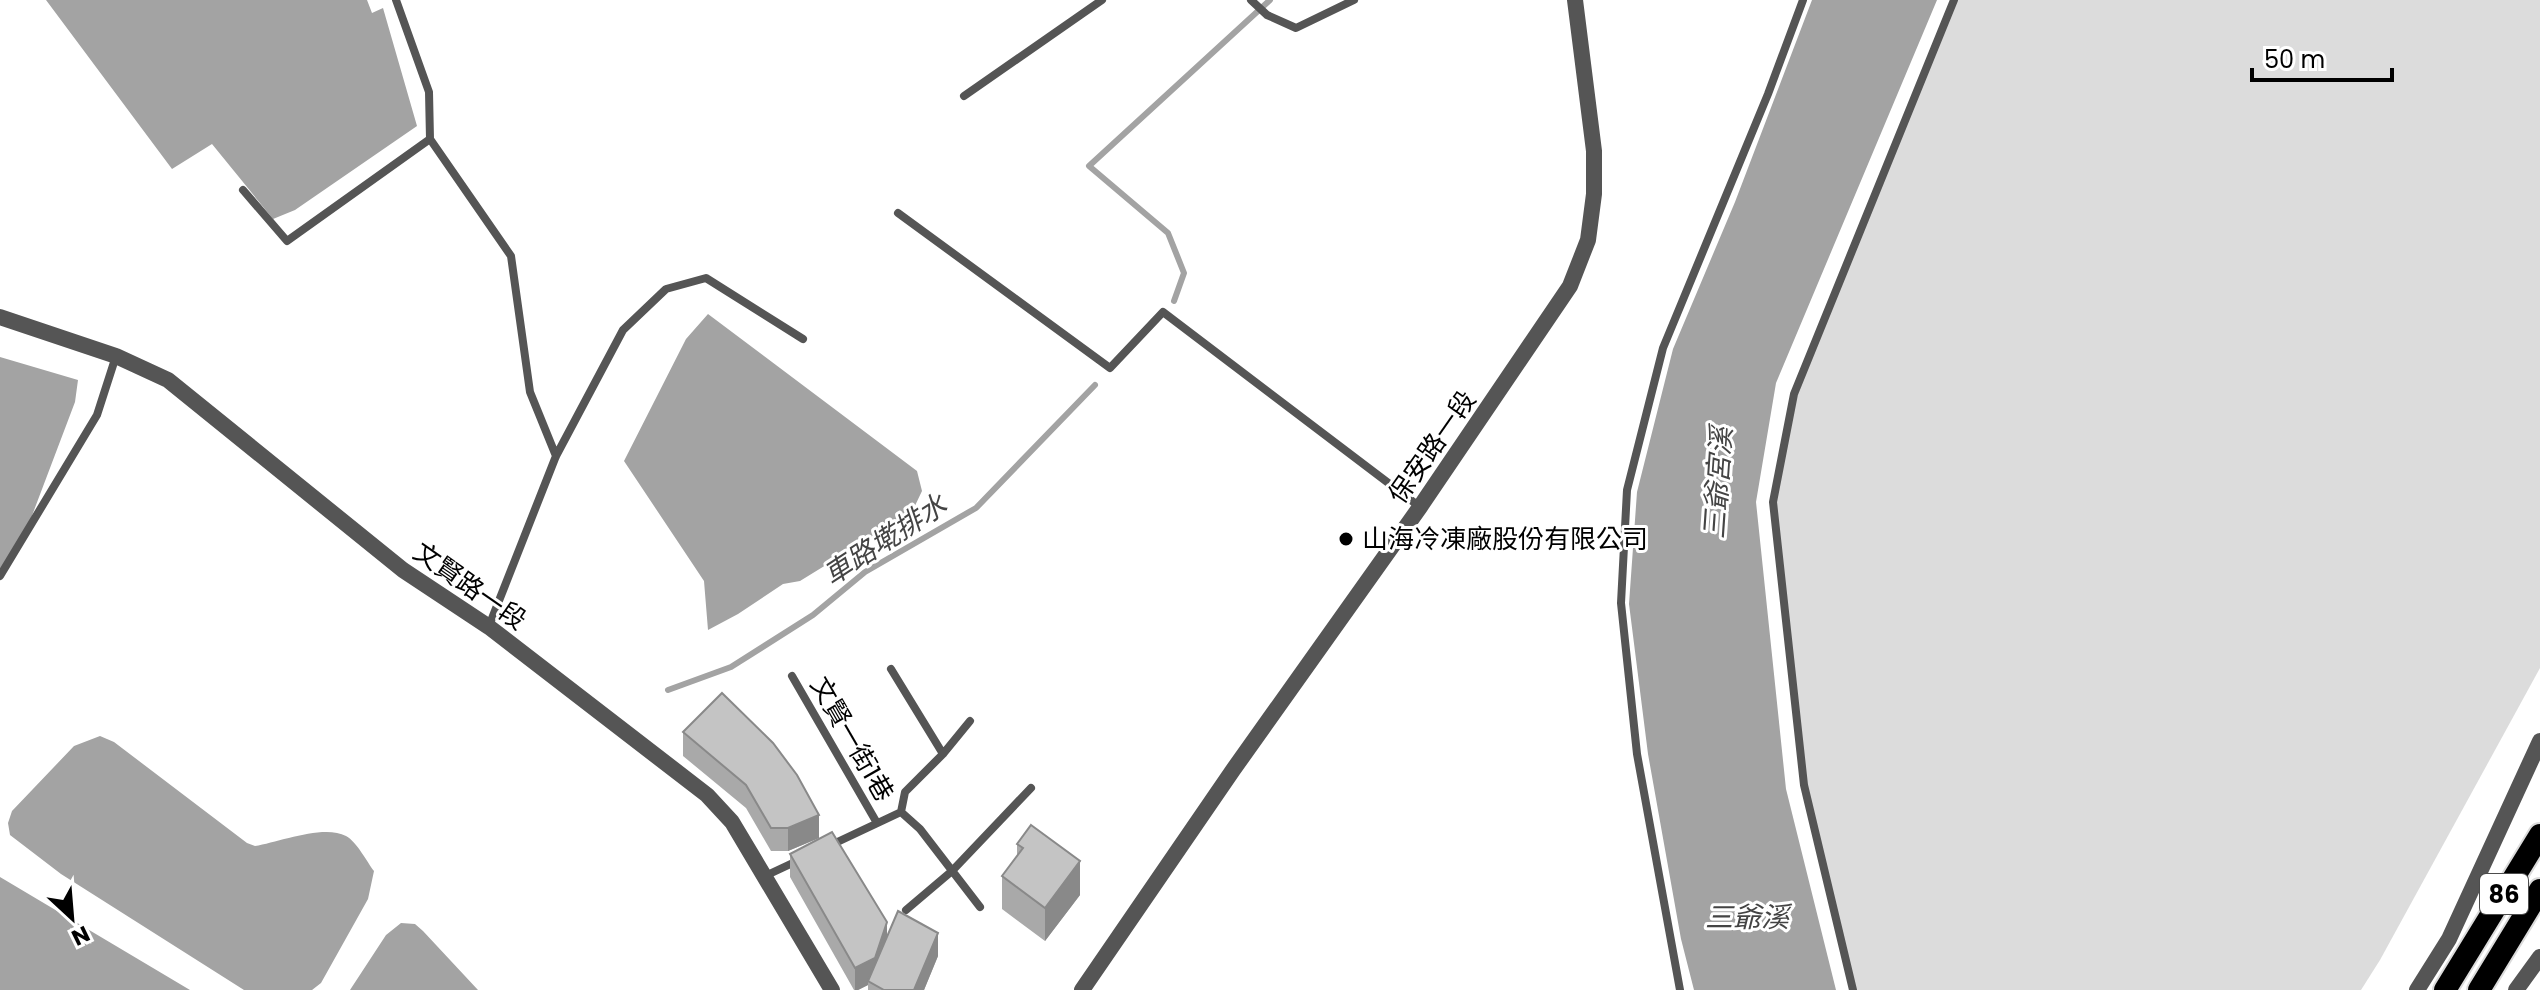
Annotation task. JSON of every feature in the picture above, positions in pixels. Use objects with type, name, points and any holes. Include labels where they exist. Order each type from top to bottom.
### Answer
[{"type":"highway","name":"86","points":[[2445,990],[2540,835]]},
{"type":"highway","name":"86","points":[[2479,990],[2540,890]]},
{"type":"street","name":"保安路一段","points":[[1082,990],[1242,757],[1420,507],[1563,299],[1577,271],[1588,240],[1594,194],[1594,151],[1575,0]]},
{"type":"street","name":"文賢路一段","points":[[0,317],[151,370],[186,392],[403,570],[489,627],[707,795],[732,822],[832,990]]},
{"type":"street","points":[[2417,990],[2449,939],[2540,741]]},
{"type":"street","points":[[2518,987],[2540,957]]},
{"type":"lane","points":[[396,0],[429,92],[430,139],[511,256],[530,392],[556,456]]},
{"type":"lane","points":[[964,96],[1102,0]]},
{"type":"lane","points":[[1252,1],[1267,15],[1296,28],[1354,0]]},
{"type":"lane","points":[[1680,990],[1637,754],[1630,694],[1621,603],[1627,490],[1663,348],[1768,94],[1803,0]]},
{"type":"lane","points":[[1853,990],[1804,785],[1773,502],[1794,394],[1954,0]]},
{"type":"lane","points":[[243,190],[287,241],[430,139]]},
{"type":"lane","points":[[898,213],[1110,368],[1163,312],[1420,507]]},
{"type":"lane","points":[[489,627],[556,456],[623,330],[666,289],[706,278],[803,339]]},
{"type":"lane","points":[[0,576],[97,415],[116,356]]},
{"type":"lane","points":[[891,669],[943,754]]},
{"type":"lane","name":"文賢一街1巷","points":[[792,676],[877,823]]},
{"type":"lane","points":[[901,812],[905,792],[970,721]]},
{"type":"lane","points":[[906,910],[952,871],[1031,788]]},
{"type":"lane","points":[[821,849],[901,812]]},
{"type":"lane","points":[[901,812],[920,829],[980,907]]},
{"type":"lane","points":[[765,876],[807,856]]},
{"type":"shaded area","points":[[1954,0],[2540,0],[2540,668],[2361,990],[1853,990],[1804,785],[1773,502],[1794,394]]},
{"type":"water","points":[[46,0],[367,0],[372,13],[383,8],[417,126],[295,210],[273,219],[212,144],[172,169]]},
{"type":"water","name":"三爺溪","points":[[1812,0],[1937,0],[1776,383],[1756,502],[1786,789],[1836,990],[1694,990],[1681,939],[1648,754],[1629,604],[1637,492],[1673,349],[1735,202]]},
{"type":"water","points":[[708,314],[917,471],[922,491],[912,512],[800,581],[783,584],[708,630],[704,581],[624,461],[686,339]]},
{"type":"water","points":[[0,357],[78,380],[75,402],[22,542],[0,574]]},
{"type":"water","points":[[100,736],[114,742],[247,843],[255,846],[326,832],[346,836],[354,843],[374,871],[368,899],[321,983],[312,990],[244,990],[61,874],[10,835],[8,823],[12,811],[74,746]]},
{"type":"water","points":[[0,877],[190,990],[0,990]]},
{"type":"water","points":[[401,923],[415,924],[478,990],[350,990],[386,935]]},
{"type":"building","points":[[722,693],[773,743],[797,775],[819,815],[788,828],[771,828],[746,785],[683,732]]},
{"type":"building","points":[[1031,825],[1080,861],[1045,908],[1002,876],[1023,848],[1017,844]]},
{"type":"building","points":[[832,832],[887,922],[875,958],[855,968],[790,854]]},
{"type":"building","points":[[898,911],[938,933],[914,990],[884,990],[868,981]]},
{"type":"waterway","name":"車路墘排水","points":[[1174,301],[1184,273],[1168,233],[1089,166],[1270,0]]},
{"type":"waterway","name":"車路墘排水","points":[[668,690],[731,667],[813,615],[865,572],[976,508],[1095,385]]},
{"type":"place","name":"山海冷凍廠股份有限公司","points":[[1346,539]]},
{"type":"water label","name":"三爺宮溪","points":[[1718,483]]}]
